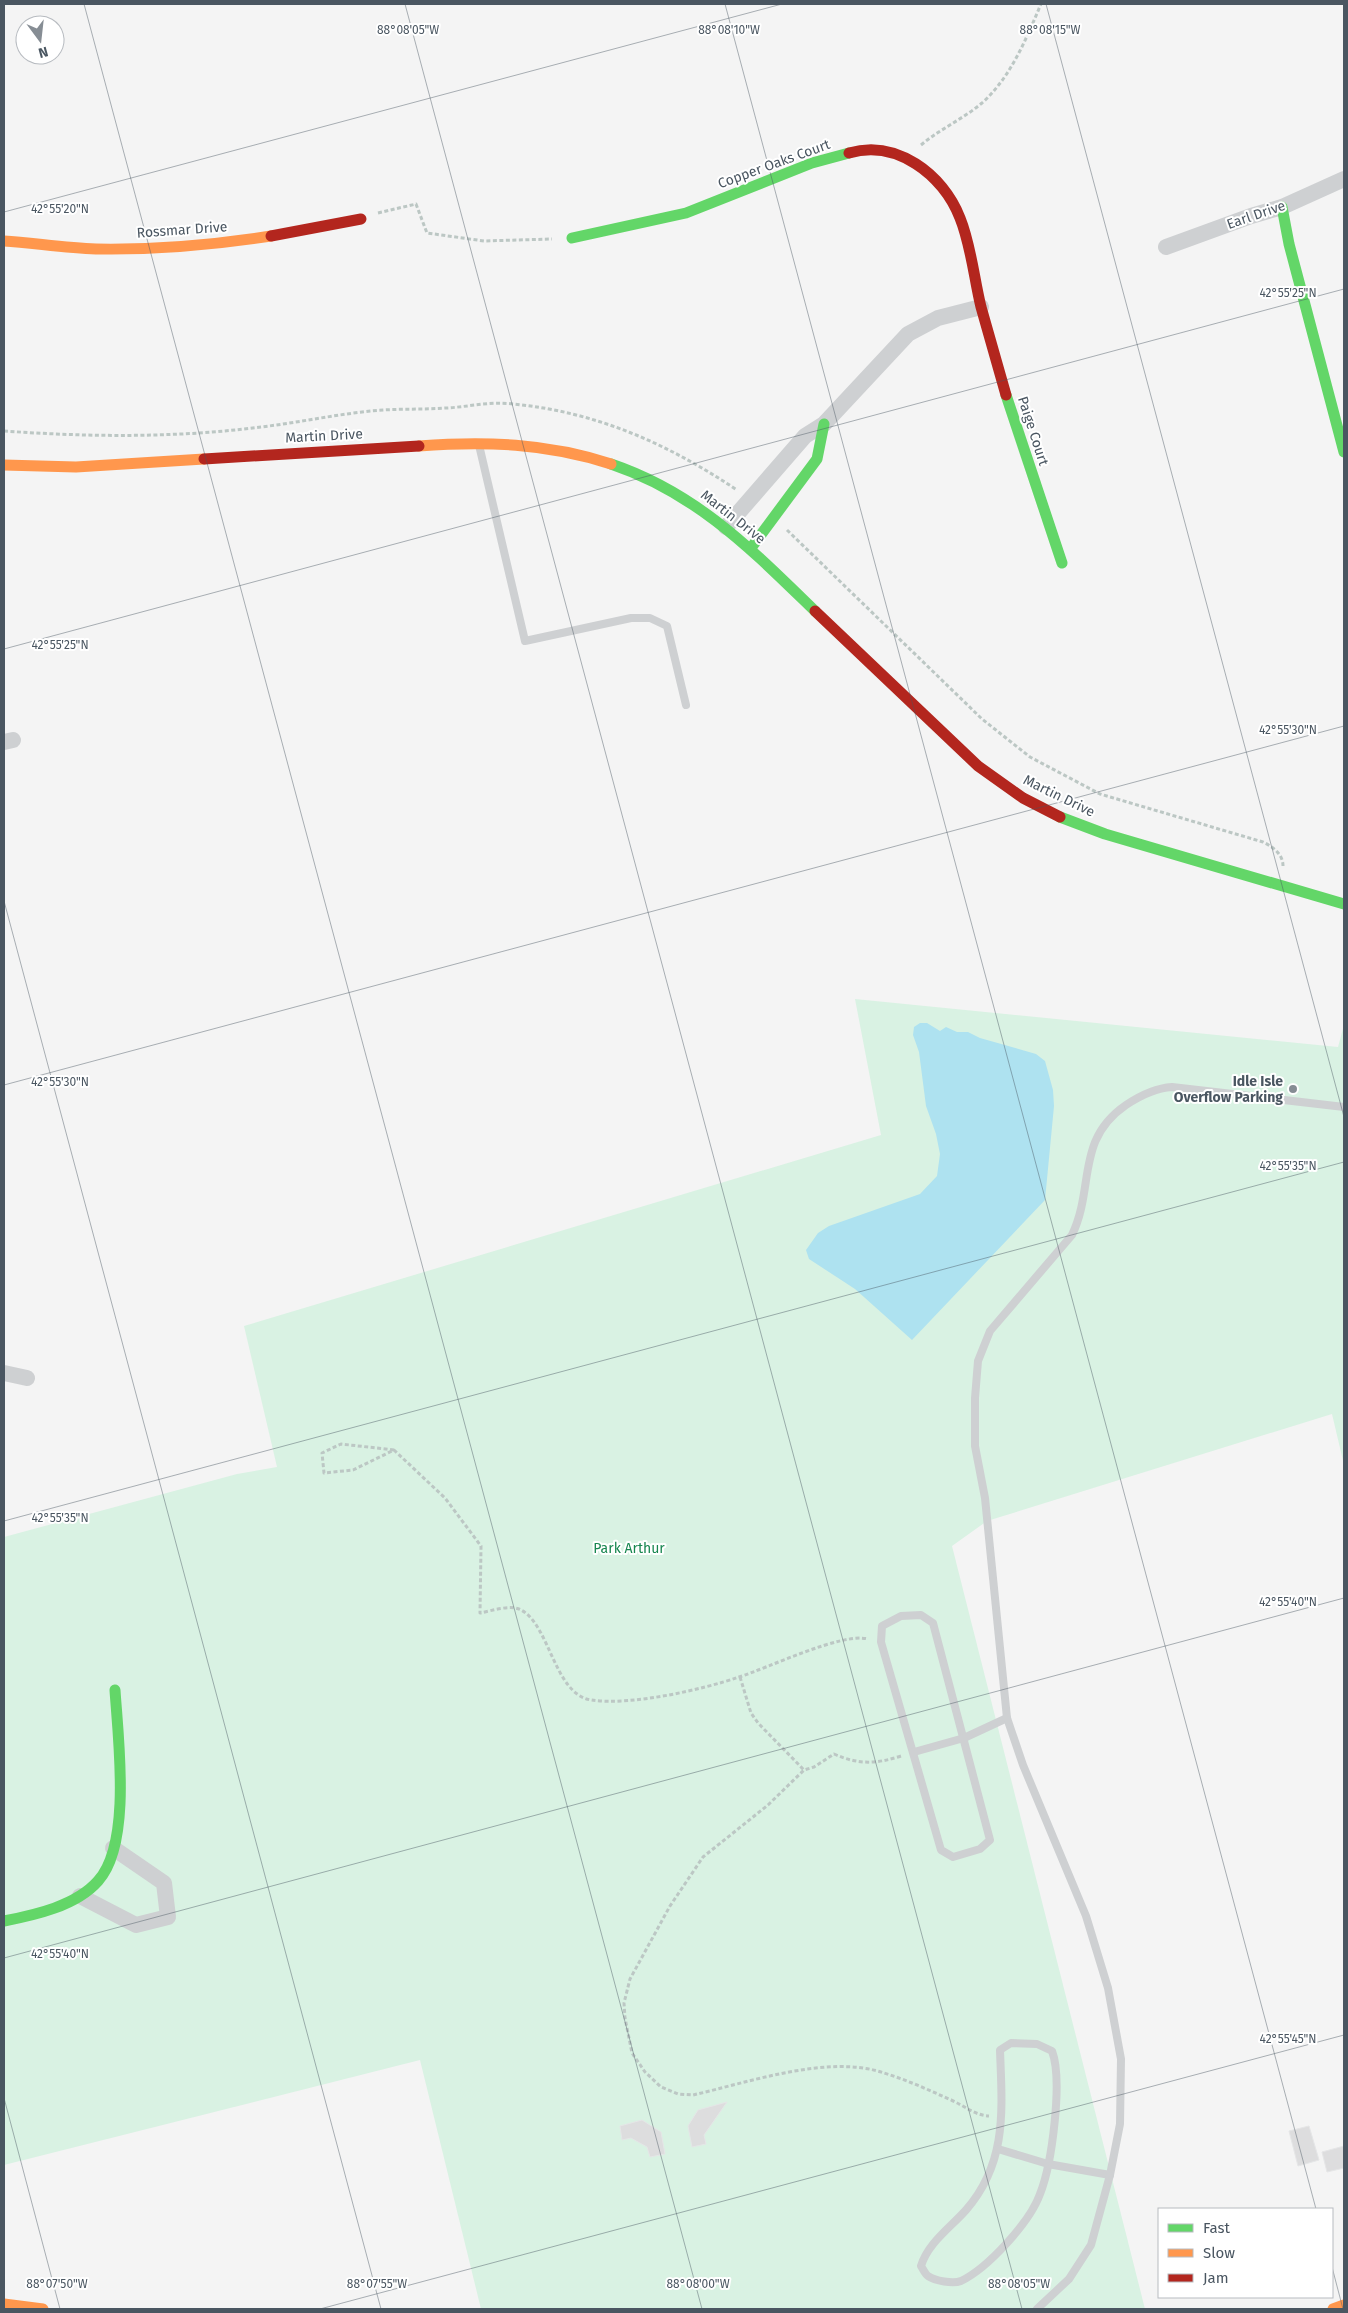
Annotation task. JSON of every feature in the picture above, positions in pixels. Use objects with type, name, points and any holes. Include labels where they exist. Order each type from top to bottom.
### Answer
[{"type":"street","name":"Copper Oaks Court","points":[[572,238],[686,213],[812,163],[855,151],[891,152],[919,165],[945,190],[960,218],[981,306]]},
{"type":"street","name":"Earl Drive","points":[[1166,248],[1251,216],[1282,207],[1344,179]]},
{"type":"street","points":[[1282,207],[1344,452]]},
{"type":"street","name":"Rossmar Drive","points":[[4,241],[94,249],[146,248],[242,241],[361,219]]},
{"type":"street","points":[[726,527],[805,436],[824,424],[908,334],[938,318],[981,306]]},
{"type":"street","name":"Paige Court","points":[[981,306],[1014,422],[1062,563]]},
{"type":"street","points":[[750,548],[817,458],[824,424]]},
{"type":"street","name":"Martin Drive","points":[[4,465],[76,467],[479,443],[532,445],[603,461],[671,490],[726,527],[936,728],[978,766],[1023,798],[1061,817],[1104,834],[1344,904]]},
{"type":"street","points":[[4,1373],[27,1378]]},
{"type":"street","points":[[4,1921],[25,1918],[80,1896],[105,1874],[113,1848],[119,1804],[115,1690]]},
{"type":"street","points":[[80,1896],[136,1925],[168,1917],[164,1883],[113,1848]]},
{"type":"street","points":[[4,2304],[43,2309]]},
{"type":"street","points":[[1334,2309],[1344,2305]]},
{"type":"lane","points":[[479,443],[525,642],[631,618],[650,618],[667,626],[686,704]]},
{"type":"lane","points":[[1036,2309],[1069,2279],[1091,2245],[1110,2175],[1120,2124],[1121,2059],[1108,1988],[1086,1916],[1023,1765],[1007,1718],[985,1498],[975,1446],[978,1361],[990,1331],[1072,1235],[1081,1217],[1089,1159],[1097,1133],[1111,1115],[1157,1088],[1191,1089],[1344,1107]]},
{"type":"lane","points":[[922,1615],[933,1623],[990,1840],[980,1849],[953,1857],[941,1850],[881,1642],[882,1626],[901,1616],[922,1615]]},
{"type":"lane","points":[[914,1752],[964,1738],[1007,1718]]},
{"type":"lane","points":[[1011,2043],[1037,2044],[1052,2051],[1056,2063],[1054,2126],[1048,2164],[1040,2195],[1012,2239],[983,2265],[960,2282],[943,2282],[928,2276],[921,2266],[925,2253],[967,2208],[988,2178],[998,2148],[1002,2117],[1000,2050],[1011,2043]]},
{"type":"lane","points":[[998,2148],[1048,2164],[1110,2175]]},
{"type":"path","points":[[906,159],[936,132],[982,103],[1017,59],[1041,4]]},
{"type":"path","points":[[361,219],[396,207],[416,204],[427,233],[484,241],[572,238]]},
{"type":"path","points":[[786,529],[982,719],[1030,757],[1100,794],[1263,842],[1274,848],[1283,860],[1279,886]]},
{"type":"path","points":[[394,1450],[353,1470],[324,1473],[322,1453],[341,1444],[394,1450],[445,1498],[481,1546],[480,1613],[505,1609],[520,1609],[524,1612],[542,1636],[566,1683],[577,1694],[588,1700],[608,1702],[655,1696],[740,1677],[836,1642],[860,1637],[881,1642]]},
{"type":"path","points":[[740,1677],[751,1713],[758,1723],[804,1770]]},
{"type":"path","points":[[914,1752],[878,1763],[863,1764],[834,1754],[814,1767],[804,1770],[768,1806],[703,1857],[670,1906],[635,1969],[626,1993],[625,2018],[632,2053],[652,2079],[678,2094],[694,2095],[824,2066],[851,2066],[871,2069],[903,2079],[953,2101],[978,2115],[1002,2117]]},
{"type":"green space","name":"Park Arthur","points":[[855,999],[1338,1047],[1344,1025],[1344,1465],[1332,1414],[987,1521],[952,1546],[1145,2309],[481,2309],[420,2060],[4,2165],[4,1537],[237,1474],[277,1467],[244,1326],[881,1135]]},
{"type":"water","points":[[920,1023],[927,1023],[940,1031],[946,1027],[957,1032],[968,1032],[980,1038],[1036,1054],[1045,1061],[1053,1090],[1054,1106],[1045,1200],[912,1340],[855,1289],[809,1259],[806,1250],[818,1233],[829,1226],[920,1194],[937,1176],[940,1154],[936,1134],[926,1106],[919,1052],[913,1035],[914,1027]]},
{"type":"building","points":[[727,2102],[704,2135],[706,2144],[692,2147],[688,2126],[698,2110]]},
{"type":"building","points":[[642,2120],[661,2132],[665,2154],[650,2157],[647,2147],[631,2138],[622,2140],[620,2126]]},
{"type":"building","points":[[1309,2126],[1319,2160],[1298,2166],[1289,2131]]},
{"type":"building","points":[[1344,2146],[1344,2168],[1327,2172],[1322,2152]]},
{"type":"traffic: fast","points":[[572,238],[686,213],[812,163],[849,153]]},
{"type":"traffic: fast","points":[[1282,207],[1289,244],[1344,452]]},
{"type":"traffic: fast","points":[[1006,395],[1062,563]]},
{"type":"traffic: fast","points":[[751,548],[817,459],[824,424]]},
{"type":"traffic: fast","points":[[611,464],[642,476],[697,507],[769,566],[815,611]]},
{"type":"traffic: fast","points":[[1060,817],[1105,834],[1344,904]]},
{"type":"traffic: fast","points":[[4,1921],[29,1916],[67,1903],[89,1890],[98,1881],[109,1864],[119,1817],[120,1790],[115,1690]]},
{"type":"traffic: slow","points":[[4,241],[84,248],[140,249],[227,242],[271,236]]},
{"type":"traffic: slow","points":[[419,446],[444,444],[516,445],[563,452],[611,464]]},
{"type":"traffic: slow","points":[[4,465],[76,467],[204,459]]},
{"type":"traffic: slow","points":[[4,2304],[43,2309]]},
{"type":"traffic: slow","points":[[1333,2309],[1344,2305]]},
{"type":"traffic: jam","points":[[849,153],[867,150],[884,151],[900,156],[930,174],[952,202],[967,239],[981,307],[1006,395]]},
{"type":"traffic: jam","points":[[271,236],[361,219]]},
{"type":"traffic: jam","points":[[204,459],[419,446]]},
{"type":"traffic: jam","points":[[815,611],[978,766],[1023,798],[1060,817]]},
{"type":"place","name":"Idle Isle Overflow Parking","points":[[1293,1089]]}]
